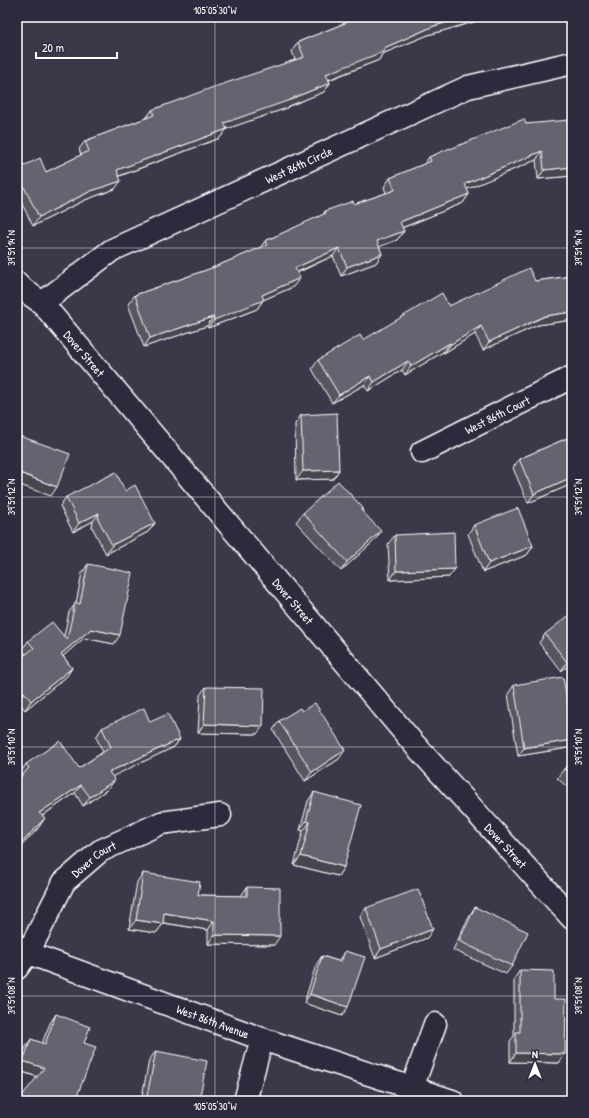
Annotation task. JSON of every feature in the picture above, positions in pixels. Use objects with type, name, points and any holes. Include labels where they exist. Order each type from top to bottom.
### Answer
[{"type":"street","name":"West 86th Circle","points":[[42,303],[112,250],[460,90],[572,63]]},
{"type":"street","name":"Dover Street","points":[[17,283],[42,303],[414,744],[572,918]]},
{"type":"street","name":"West 86th Court","points":[[422,452],[572,377]]},
{"type":"street","name":"Dover Court","points":[[21,956],[64,882],[100,851],[161,823],[220,815]]},
{"type":"street","name":"West 86th Avenue","points":[[21,956],[262,1039],[452,1101]]},
{"type":"street","points":[[412,1088],[435,1024]]},
{"type":"street","points":[[245,1101],[262,1039]]},
{"type":"building","points":[[360,17],[466,17],[434,26],[384,48],[385,51],[326,74],[330,83],[293,99],[224,123],[227,129],[117,170],[121,181],[91,191],[39,217],[17,173],[17,169],[40,158],[46,172],[89,151],[85,141],[154,115],[152,110],[211,88],[304,57],[298,42]]},
{"type":"building","points":[[524,119],[526,124],[569,120],[572,122],[572,167],[544,170],[542,151],[465,184],[469,194],[400,222],[404,231],[377,241],[382,254],[347,267],[339,248],[295,268],[300,278],[262,295],[264,300],[214,320],[213,317],[150,338],[135,295],[212,268],[267,245],[265,241],[326,213],[325,211],[353,201],[354,204],[395,190],[390,178],[431,161],[429,157]]},
{"type":"building","points":[[529,268],[535,281],[572,276],[572,312],[545,316],[489,342],[481,326],[411,366],[408,361],[374,382],[370,376],[339,395],[318,360],[360,335],[363,340],[442,293],[449,306]]},
{"type":"building","points":[[337,413],[339,470],[303,471],[301,415]]},
{"type":"building","points":[[17,435],[70,454],[57,487],[17,472]]},
{"type":"building","points":[[572,436],[572,477],[534,494],[519,459]]},
{"type":"building","points":[[116,472],[125,491],[135,485],[155,523],[112,545],[98,519],[99,513],[79,523],[66,497]]},
{"type":"building","points":[[338,481],[363,508],[361,510],[381,531],[347,562],[303,513]]},
{"type":"building","points":[[518,508],[533,546],[489,563],[474,525]]},
{"type":"building","points":[[454,532],[455,569],[396,571],[395,535]]},
{"type":"building","points":[[88,564],[133,573],[120,635],[91,629],[61,654],[72,668],[31,701],[24,692],[17,699],[17,661],[34,648],[28,641],[52,622],[67,640],[75,603],[80,604]]},
{"type":"building","points":[[572,613],[572,659],[567,662],[545,634]]},
{"type":"building","points":[[563,677],[572,728],[572,740],[524,748],[514,685]]},
{"type":"building","points":[[206,687],[264,688],[263,726],[204,724]]},
{"type":"building","points":[[315,703],[345,750],[312,772],[279,721],[300,708],[302,711]]},
{"type":"building","points":[[144,708],[150,722],[168,714],[180,739],[109,772],[115,780],[90,797],[81,785],[39,813],[45,818],[17,848],[17,781],[29,768],[26,764],[60,741],[79,768],[111,747],[102,728]]},
{"type":"building","points":[[572,760],[572,777],[564,769]]},
{"type":"building","points":[[314,792],[361,805],[344,867],[301,856],[310,822],[306,821]]},
{"type":"building","points":[[143,873],[200,882],[198,895],[247,896],[247,887],[280,888],[280,936],[214,935],[214,921],[164,913],[163,924],[136,920]]},
{"type":"building","points":[[418,889],[433,929],[381,949],[366,908]]},
{"type":"building","points":[[475,907],[528,932],[512,966],[459,941]]},
{"type":"building","points":[[345,951],[365,957],[348,1007],[310,994],[322,956],[341,962]]},
{"type":"building","points":[[520,970],[554,971],[554,999],[566,999],[565,1054],[516,1053],[516,1032],[520,1032]]},
{"type":"building","points":[[56,1014],[90,1027],[84,1043],[96,1047],[75,1101],[18,1101],[44,1068],[23,1061],[31,1039],[45,1044]]},
{"type":"building","points":[[156,1051],[207,1061],[199,1101],[146,1101]]}]
